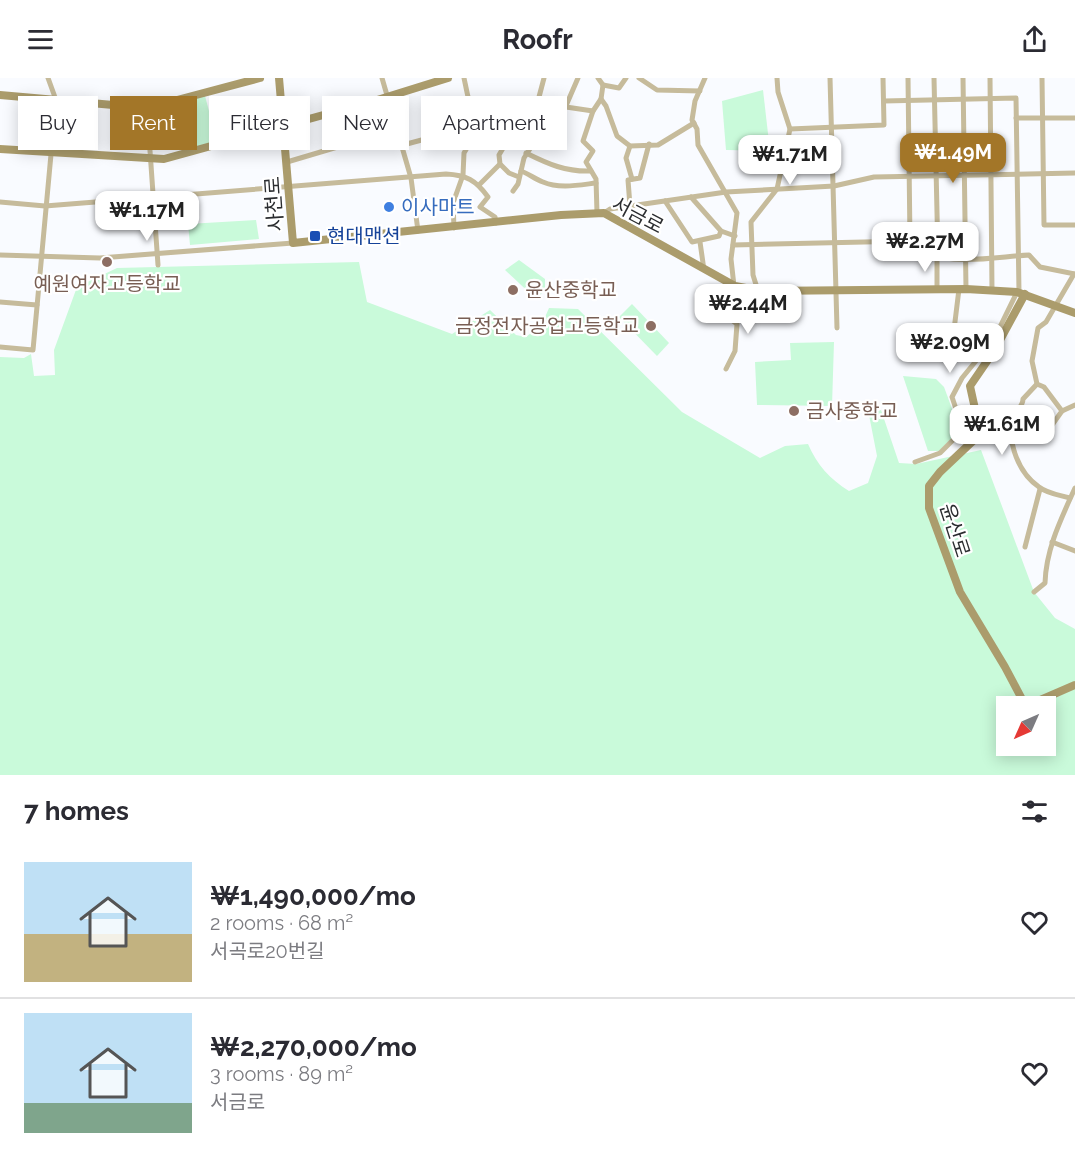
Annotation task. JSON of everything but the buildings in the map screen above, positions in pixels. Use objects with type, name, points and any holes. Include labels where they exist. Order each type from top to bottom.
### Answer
[{"type":"street","points":[[48,78],[55,96]]},
{"type":"street","points":[[192,96],[260,78]]},
{"type":"street","name":"사천로","points":[[279,78],[281,96]]},
{"type":"street","points":[[382,78],[388,96]]},
{"type":"street","points":[[391,96],[448,78]]},
{"type":"street","points":[[464,78],[468,96]]},
{"type":"street","points":[[540,96],[544,78]]},
{"type":"street","points":[[567,103],[578,78]]},
{"type":"street","points":[[598,78],[603,85],[601,99],[593,111],[583,141],[593,151],[586,162],[596,183],[601,213],[610,209],[726,192],[834,186],[873,177],[1075,173]]},
{"type":"street","points":[[603,85],[619,88],[626,78]]},
{"type":"street","points":[[639,78],[657,90],[700,91]]},
{"type":"street","points":[[705,78],[693,111],[698,145],[714,177],[726,192],[737,213],[731,259],[734,286],[729,301],[733,321],[737,324],[735,351],[726,369]]},
{"type":"street","points":[[758,291],[753,275],[751,222],[777,189],[790,129],[778,92],[777,78]]},
{"type":"street","points":[[830,78],[837,328]]},
{"type":"street","points":[[790,129],[884,125],[883,78]]},
{"type":"street","points":[[908,78],[910,241]]},
{"type":"street","points":[[934,78],[937,290]]},
{"type":"street","points":[[953,338],[963,289],[966,258],[963,78]]},
{"type":"street","points":[[990,78],[992,290]]},
{"type":"street","points":[[1042,78],[1043,234]]},
{"type":"street","points":[[0,95],[18,97]]},
{"type":"street","points":[[884,101],[1016,98],[1020,293],[994,339],[962,378],[952,397],[963,430],[940,453],[915,462]]},
{"type":"street","points":[[601,99],[606,105],[617,136],[630,146],[658,145],[694,123]]},
{"type":"street","points":[[567,108],[593,111]]},
{"type":"street","points":[[1017,118],[1075,118]]},
{"type":"street","points":[[630,180],[640,178],[650,144]]},
{"type":"street","points":[[630,146],[626,158],[630,180],[630,206]]},
{"type":"street","points":[[0,148],[150,160],[164,159],[209,147]]},
{"type":"street","points":[[149,150],[158,265]]},
{"type":"street","name":"사천로","points":[[286,150],[293,243]]},
{"type":"street","points":[[287,162],[327,150]]},
{"type":"street","points":[[404,150],[411,178],[418,231]]},
{"type":"street","points":[[454,228],[453,203],[463,175],[466,150]]},
{"type":"street","points":[[502,150],[499,154],[500,164],[509,173],[535,176],[541,182],[560,186],[596,183]]},
{"type":"street","points":[[513,191],[528,150]]},
{"type":"street","points":[[0,347],[33,350],[50,152]]},
{"type":"street","points":[[526,153],[549,164],[572,171],[591,171]]},
{"type":"street","points":[[479,184],[500,164]]},
{"type":"street","points":[[0,201],[45,206],[446,174],[463,175],[479,184],[488,197],[480,207],[495,217],[496,222]]},
{"type":"street","points":[[691,197],[721,231],[735,236]]},
{"type":"street","points":[[665,201],[667,208],[692,242],[719,236],[721,231]]},
{"type":"street","name":"서금로","points":[[293,243],[601,213],[734,286],[758,291],[992,290],[1020,293],[1075,313]]},
{"type":"street","points":[[1044,225],[1075,225]]},
{"type":"street","points":[[733,245],[910,241],[937,257],[1029,255],[1040,267],[1074,274],[1054,304],[1046,322],[1038,328],[1032,361],[1036,384]]},
{"type":"street","points":[[700,242],[704,271]]},
{"type":"street","points":[[0,255],[41,259],[100,258],[293,243]]},
{"type":"street","name":"윤산로","points":[[1020,293],[994,351],[970,386],[977,418],[976,438],[940,472],[929,486],[929,508],[960,592],[1023,701],[1038,701],[1074,685]]},
{"type":"street","points":[[0,302],[37,305]]},
{"type":"street","points":[[1036,384],[1044,387],[1062,411]]},
{"type":"street","points":[[1036,384],[1023,399],[1014,417],[1012,450],[1029,479],[1041,489],[1070,498]]},
{"type":"street","points":[[1026,431],[1031,440],[1052,425],[1062,411],[1075,405]]},
{"type":"street","points":[[1034,592],[1045,583],[1045,567],[1052,542],[1075,488]]},
{"type":"street","points":[[1025,547],[1041,489]]},
{"type":"street","points":[[1052,542],[1075,550]]},
{"type":"green space","points":[[763,90],[770,151],[726,150],[722,101]]},
{"type":"green space","points":[[205,96],[209,111],[209,143],[197,147],[197,98]]},
{"type":"green space","points":[[256,220],[259,239],[190,245],[188,224]]},
{"type":"green space","points":[[519,260],[545,279],[545,290],[536,299],[505,270]]},
{"type":"green space","points":[[359,262],[367,302],[452,334],[490,310],[516,335],[526,337],[542,324],[549,308],[578,309],[682,412],[760,458],[785,446],[808,444],[825,471],[849,491],[868,483],[877,456],[869,415],[881,410],[899,463],[916,464],[981,450],[1034,592],[1055,618],[1075,629],[1075,775],[0,775],[0,357],[24,358],[31,354],[34,376],[55,375],[54,350],[77,287],[117,268]]},
{"type":"green space","points":[[632,304],[669,343],[657,356],[619,317]]},
{"type":"green space","points":[[834,342],[832,406],[757,405],[755,362],[791,360],[790,343]]},
{"type":"green space","points":[[903,376],[936,379],[944,387],[960,430],[939,451],[928,451]]},
{"type":"place","name":"이사마트","points":[[389,207]]},
{"type":"place","name":"현대맨션","points":[[315,236]]},
{"type":"place","name":"예원여자고등학교","points":[[107,262]]},
{"type":"place","name":"윤산중학교","points":[[513,290]]},
{"type":"place","name":"금정전자공업고등학교","points":[[651,326]]},
{"type":"place","name":"금사중학교","points":[[794,411]]}]
